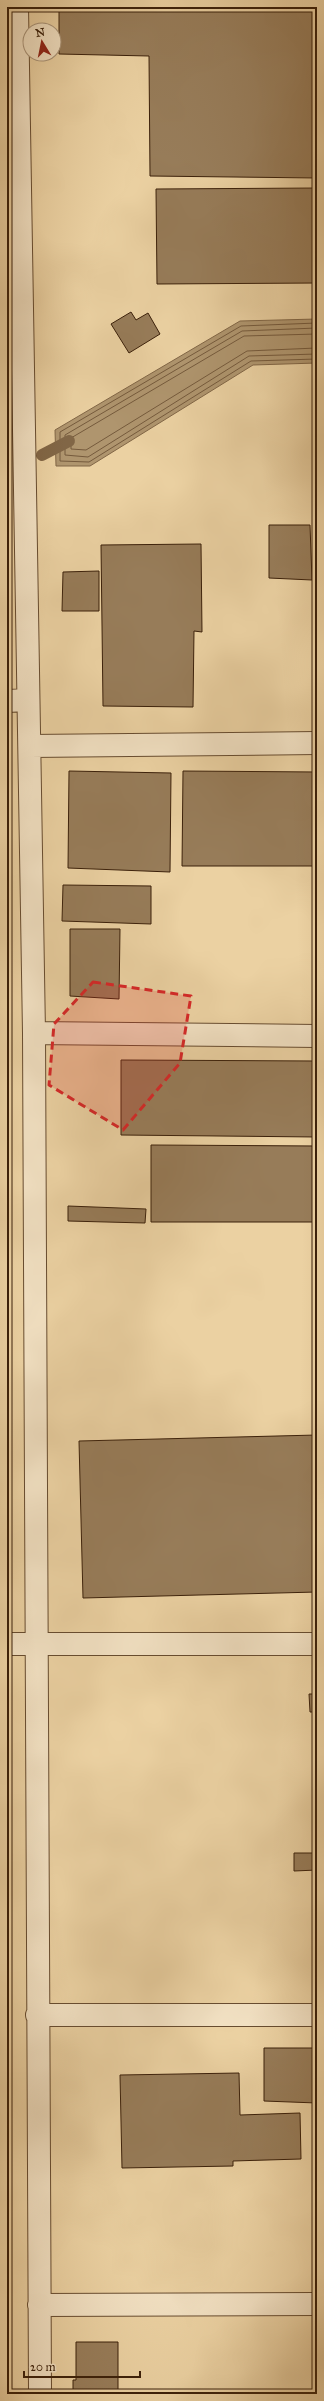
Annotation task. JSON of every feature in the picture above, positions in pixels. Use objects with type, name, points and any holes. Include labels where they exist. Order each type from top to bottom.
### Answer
[{"type":"street","points":[[17,7],[17,700],[30,746],[34,1033],[38,1643],[37,2015],[40,2394]]},
{"type":"street","points":[[30,746],[317,743]]},
{"type":"street","points":[[34,1033],[317,1036]]},
{"type":"street","points":[[7,1644],[317,1644]]},
{"type":"street","points":[[37,2015],[317,2014]]},
{"type":"street","points":[[39,2305],[317,2304]]},
{"type":"highlighted area","points":[[93,982],[191,996],[180,1063],[123,1130],[49,1085],[54,1024]]},
{"type":"water","points":[[317,319],[317,363],[253,365],[90,466],[56,466],[55,430],[240,321]]},
{"type":"building","points":[[59,7],[317,7],[317,178],[150,176],[149,56],[62,54],[62,22],[59,22]]},
{"type":"building","points":[[317,188],[317,283],[157,284],[156,189]]},
{"type":"building","points":[[131,312],[136,320],[148,313],[160,334],[129,353],[111,324]]},
{"type":"building","points":[[269,525],[310,525],[312,580],[269,578]]},
{"type":"building","points":[[201,544],[202,632],[194,631],[193,707],[103,706],[101,545]]},
{"type":"building","points":[[99,571],[99,611],[62,611],[63,572]]},
{"type":"building","points":[[69,771],[171,773],[170,872],[68,868]]},
{"type":"building","points":[[183,771],[317,772],[317,866],[182,866]]},
{"type":"building","points":[[63,885],[151,886],[151,924],[62,921]]},
{"type":"building","points":[[70,929],[120,929],[119,999],[70,996]]},
{"type":"building","points":[[121,1060],[317,1061],[317,1137],[121,1135]]},
{"type":"building","points":[[151,1145],[317,1146],[317,1222],[151,1222]]},
{"type":"building","points":[[68,1206],[146,1209],[145,1223],[68,1221]]},
{"type":"building","points":[[317,1435],[317,1592],[83,1598],[79,1441]]},
{"type":"building","points":[[309,1694],[317,1694],[317,1712],[310,1712]]},
{"type":"building","points":[[294,1853],[317,1853],[317,1870],[294,1871]]},
{"type":"building","points":[[264,2048],[317,2048],[317,2103],[264,2101]]},
{"type":"building","points":[[239,2073],[240,2115],[300,2113],[301,2159],[233,2161],[233,2166],[122,2168],[120,2075]]},
{"type":"building","points":[[76,2342],[118,2342],[118,2394],[73,2394],[73,2380],[76,2380]]},
{"type":"waterway","points":[[42,455],[69,441]]}]
